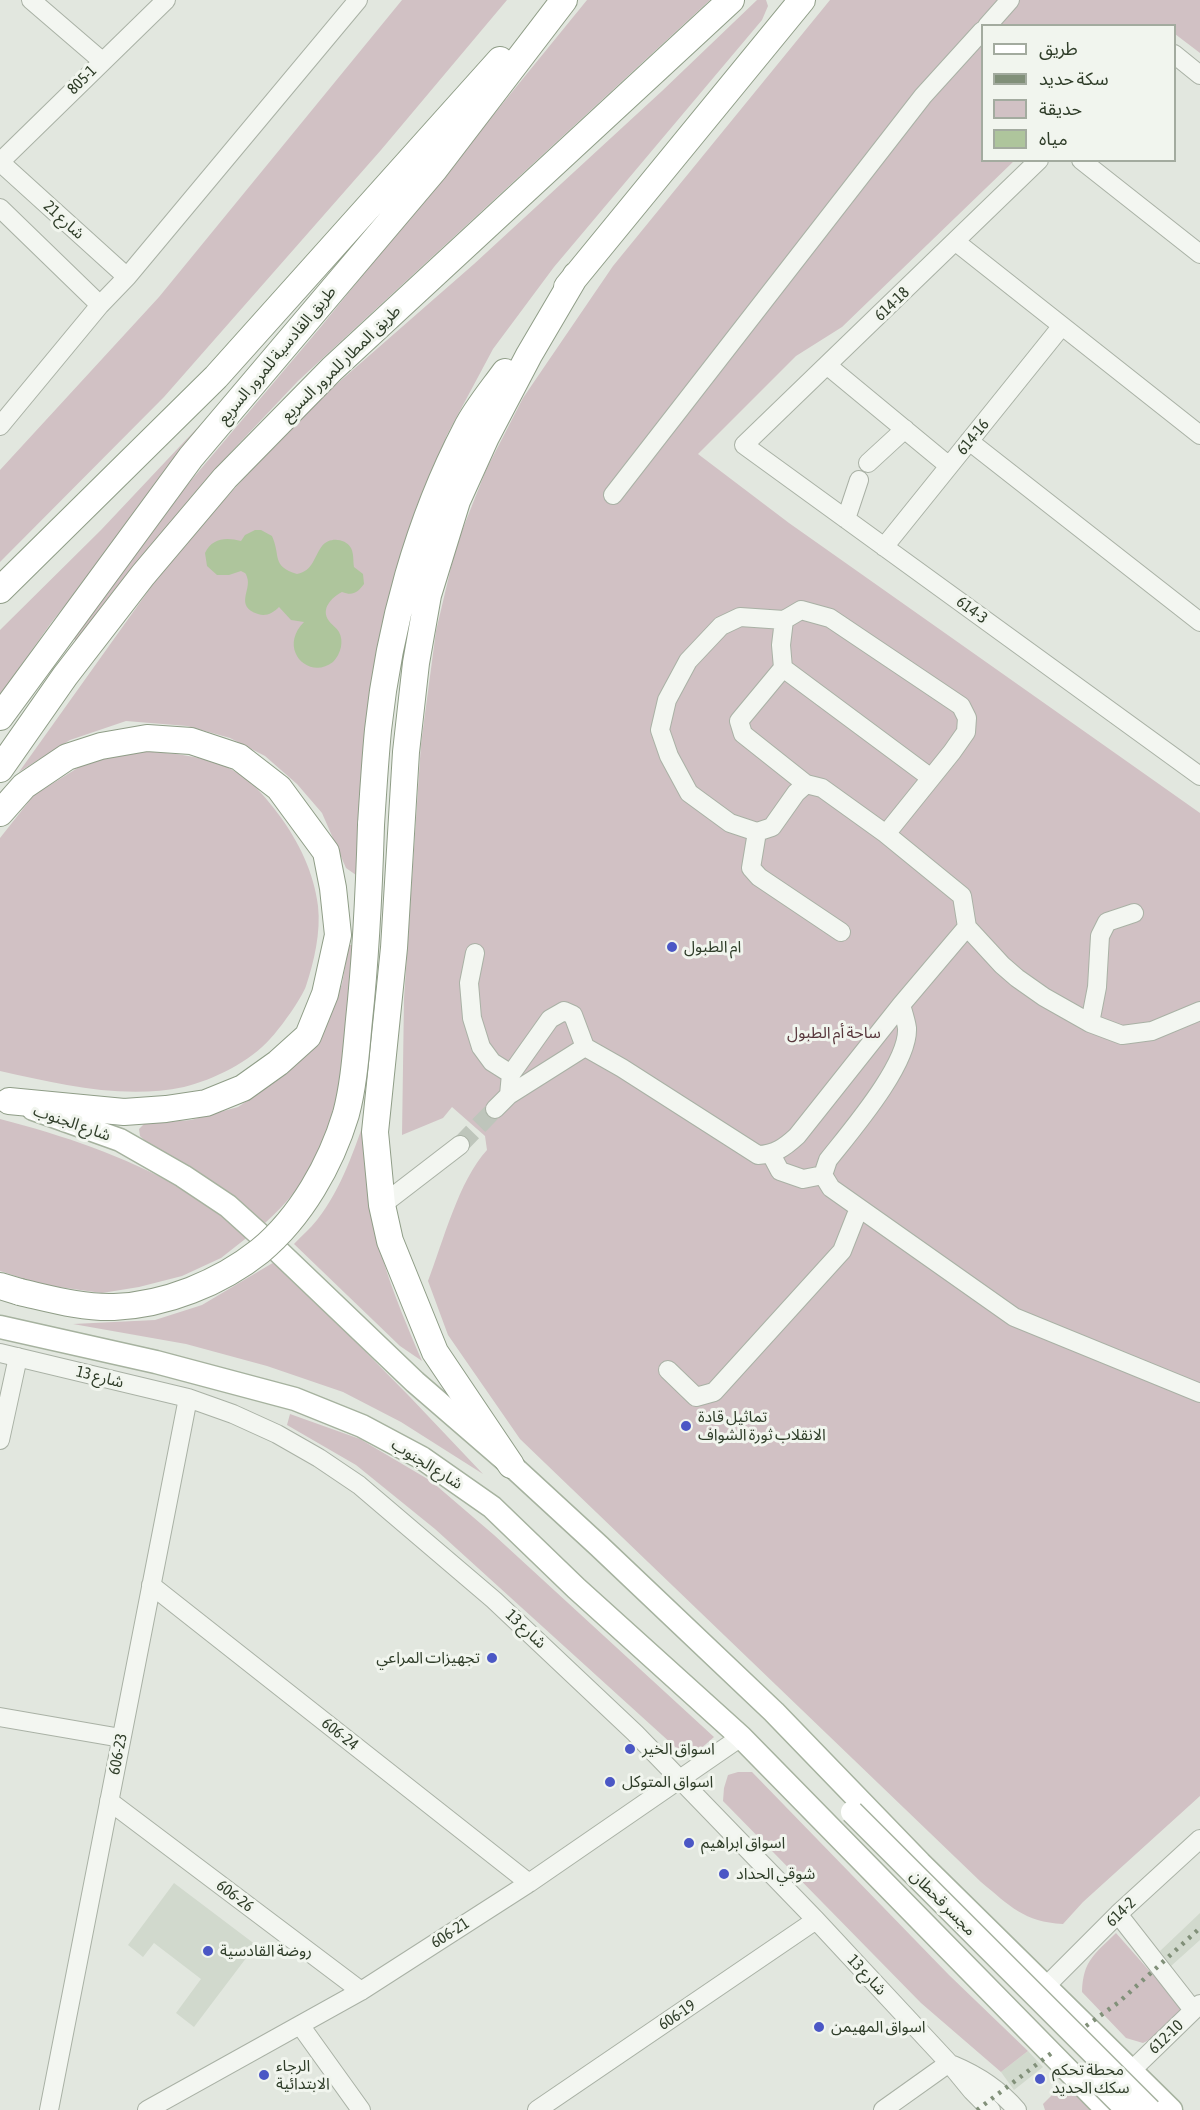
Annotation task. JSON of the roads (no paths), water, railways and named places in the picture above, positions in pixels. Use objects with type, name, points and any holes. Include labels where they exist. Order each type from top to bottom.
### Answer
[{"type":"highway","points":[[0,590],[216,376],[416,151],[555,0]]},
{"type":"highway","name":"طريق القادسية للمرور السريع","points":[[0,717],[191,457],[434,170],[564,0]]},
{"type":"highway","name":"طريق المطار للمرور السريع","points":[[0,769],[65,676],[143,575],[225,478],[357,345],[730,0]]},
{"type":"highway","points":[[0,1286],[70,1304],[113,1307],[156,1302],[223,1275],[260,1251],[290,1219],[318,1179],[332,1154],[346,1113],[355,1066],[365,972],[371,825],[378,728],[394,636],[410,572],[436,492],[467,427],[522,347],[576,275],[802,0]]},
{"type":"highway","points":[[511,1465],[435,1352],[390,1241],[382,1205],[375,1132],[394,948],[406,752],[416,663],[428,595],[457,501],[486,437],[529,355],[576,275]]},
{"type":"highway","points":[[0,813],[24,786],[67,757],[101,746],[147,738],[191,741],[239,758],[279,788],[326,852],[338,935],[325,994],[308,1036],[278,1063],[243,1088],[206,1102],[166,1109],[134,1111],[4,1100]]},
{"type":"main road","name":"شارع الجنوب","points":[[4,1100],[120,1140],[183,1176],[228,1206],[259,1234]]},
{"type":"main road","points":[[279,1252],[415,1382],[511,1465],[774,1712],[920,1863],[1171,2110]]},
{"type":"main road","name":"شارع الجنوب","points":[[0,1321],[58,1339]]},
{"type":"main road","name":"شارع الجنوب","points":[[0,1328],[156,1362],[295,1399],[362,1426],[422,1458],[492,1507],[576,1588],[723,1720]]},
{"type":"main road","name":"مجسر قحطان","points":[[747,1688],[848,1816],[1127,2110]]},
{"type":"main road","points":[[723,1720],[900,1897],[1107,2110]]},
{"type":"main road","name":"مجسر قحطان","points":[[723,1720],[848,1816],[1150,2110]]},
{"type":"street","points":[[31,0],[102,61]]},
{"type":"street","name":"805-1","points":[[0,162],[166,0]]},
{"type":"street","points":[[0,426],[358,0]]},
{"type":"street","points":[[989,24],[1010,0]]},
{"type":"street","points":[[613,495],[923,96],[981,31]]},
{"type":"street","points":[[1176,56],[1200,75]]},
{"type":"street","name":"شارع 21","points":[[0,162],[127,277]]},
{"type":"street","name":"614-18","points":[[744,445],[1036,162]]},
{"type":"street","points":[[1084,162],[1200,254]]},
{"type":"street","points":[[0,208],[100,305]]},
{"type":"street","points":[[956,242],[1200,435]]},
{"type":"street","name":"614-16","points":[[884,547],[1061,327]]},
{"type":"street","points":[[828,366],[949,466]]},
{"type":"street","points":[[868,462],[905,429]]},
{"type":"street","points":[[969,441],[1200,622]]},
{"type":"street","name":"614-3","points":[[744,445],[1200,776]]},
{"type":"street","points":[[846,519],[859,480]]},
{"type":"street","points":[[806,784],[772,827],[757,832],[729,823],[689,793],[669,756],[660,730],[667,700],[688,661],[721,626],[740,617],[784,620],[801,609],[830,618],[961,706],[967,718],[966,732],[886,834]]},
{"type":"street","points":[[784,620],[781,645],[783,668],[739,721],[743,734],[806,784],[822,788],[886,834],[962,896],[967,927],[986,948],[1017,978],[1090,1023],[1122,1035],[1152,1031],[1200,1011]]},
{"type":"street","points":[[783,668],[931,778]]},
{"type":"street","points":[[757,832],[751,868],[759,877],[841,932]]},
{"type":"street","points":[[1090,1023],[1097,987],[1100,936],[1107,922],[1134,913]]},
{"type":"street","points":[[509,1095],[511,1074],[550,1019],[564,1011],[573,1015],[585,1047],[758,1155],[771,1154],[783,1149],[797,1136],[901,1005],[967,927]]},
{"type":"street","points":[[475,953],[469,983],[472,1018],[481,1047],[492,1062],[511,1074]]},
{"type":"street","points":[[823,1175],[828,1160],[888,1080],[900,1057],[907,1029],[901,1005]]},
{"type":"street","points":[[495,1109],[509,1095],[585,1047]]},
{"type":"street","points":[[382,1205],[460,1145]]},
{"type":"street","points":[[771,1154],[780,1171],[802,1179],[823,1175]]},
{"type":"street","points":[[823,1175],[831,1188],[1014,1317],[1200,1393]]},
{"type":"street","points":[[668,1370],[696,1397],[714,1392],[842,1251],[859,1208]]},
{"type":"street","points":[[0,1440],[9,1355]]},
{"type":"street","name":"شارع 13","points":[[9,1355],[188,1398],[233,1414],[277,1434],[319,1458],[358,1485],[510,1614],[596,1695],[816,1920],[991,2110]]},
{"type":"street","name":"606-23","points":[[49,2110],[188,1398]]},
{"type":"street","name":"606-24","points":[[151,1585],[529,1883]]},
{"type":"street","points":[[0,1717],[121,1738]]},
{"type":"street","name":"606-21","points":[[147,2110],[361,1991],[529,1883],[741,1737]]},
{"type":"street","name":"606-26","points":[[109,1801],[361,1991]]},
{"type":"street","name":"614-2","points":[[1045,1987],[1118,1914],[1200,1839]]},
{"type":"street","points":[[1118,1914],[1196,2007]]},
{"type":"street","name":"606-19","points":[[537,2110],[816,1920]]},
{"type":"street","name":"612-10","points":[[1132,2070],[1196,2007]]},
{"type":"street","points":[[300,2025],[361,2110]]},
{"type":"street","points":[[883,2110],[949,2063],[984,2081],[1017,2110]]},
{"type":"water","points":[[261,530],[272,536],[280,564],[283,568],[297,574],[310,567],[322,546],[329,541],[345,542],[351,548],[354,567],[363,574],[364,584],[354,593],[338,594],[328,604],[327,617],[339,632],[341,643],[336,659],[324,667],[315,668],[306,665],[295,652],[294,642],[297,632],[304,622],[291,620],[279,607],[267,615],[251,611],[245,602],[248,582],[245,573],[241,571],[229,575],[217,575],[207,566],[205,553],[211,544],[225,539],[241,541],[245,535]]},
{"type":"tunnel","points":[[460,1145],[495,1109]]},
{"type":"railway","points":[[1086,2026],[1119,2002],[1200,1928]]},
{"type":"railway","points":[[977,2110],[1053,2052]]},
{"type":"place","name":"ام الطبول","points":[[672,947]]},
{"type":"place","name":"تماثيل قادة الانقلاب ثورة الشواف","points":[[686,1426]]},
{"type":"place","name":"تجهيزات المراعي","points":[[492,1658]]},
{"type":"place","name":"اسواق الخير","points":[[630,1749]]},
{"type":"place","name":"اسواق المتوكل","points":[[610,1782]]},
{"type":"place","name":"اسواق ابراهيم","points":[[689,1843]]},
{"type":"place","name":"شوقي الحداد","points":[[724,1874]]},
{"type":"place","name":"روضة القادسية","points":[[208,1951]]},
{"type":"place","name":"اسواق المهيمن","points":[[819,2027]]},
{"type":"place","name":"الرجاء الابتدائية","points":[[264,2075]]},
{"type":"place","name":"محطة تحكم سكك الحديد","points":[[1040,2079]]},
{"type":"park label","name":"ساحة أم الطبول","points":[[834,1033]]}]
